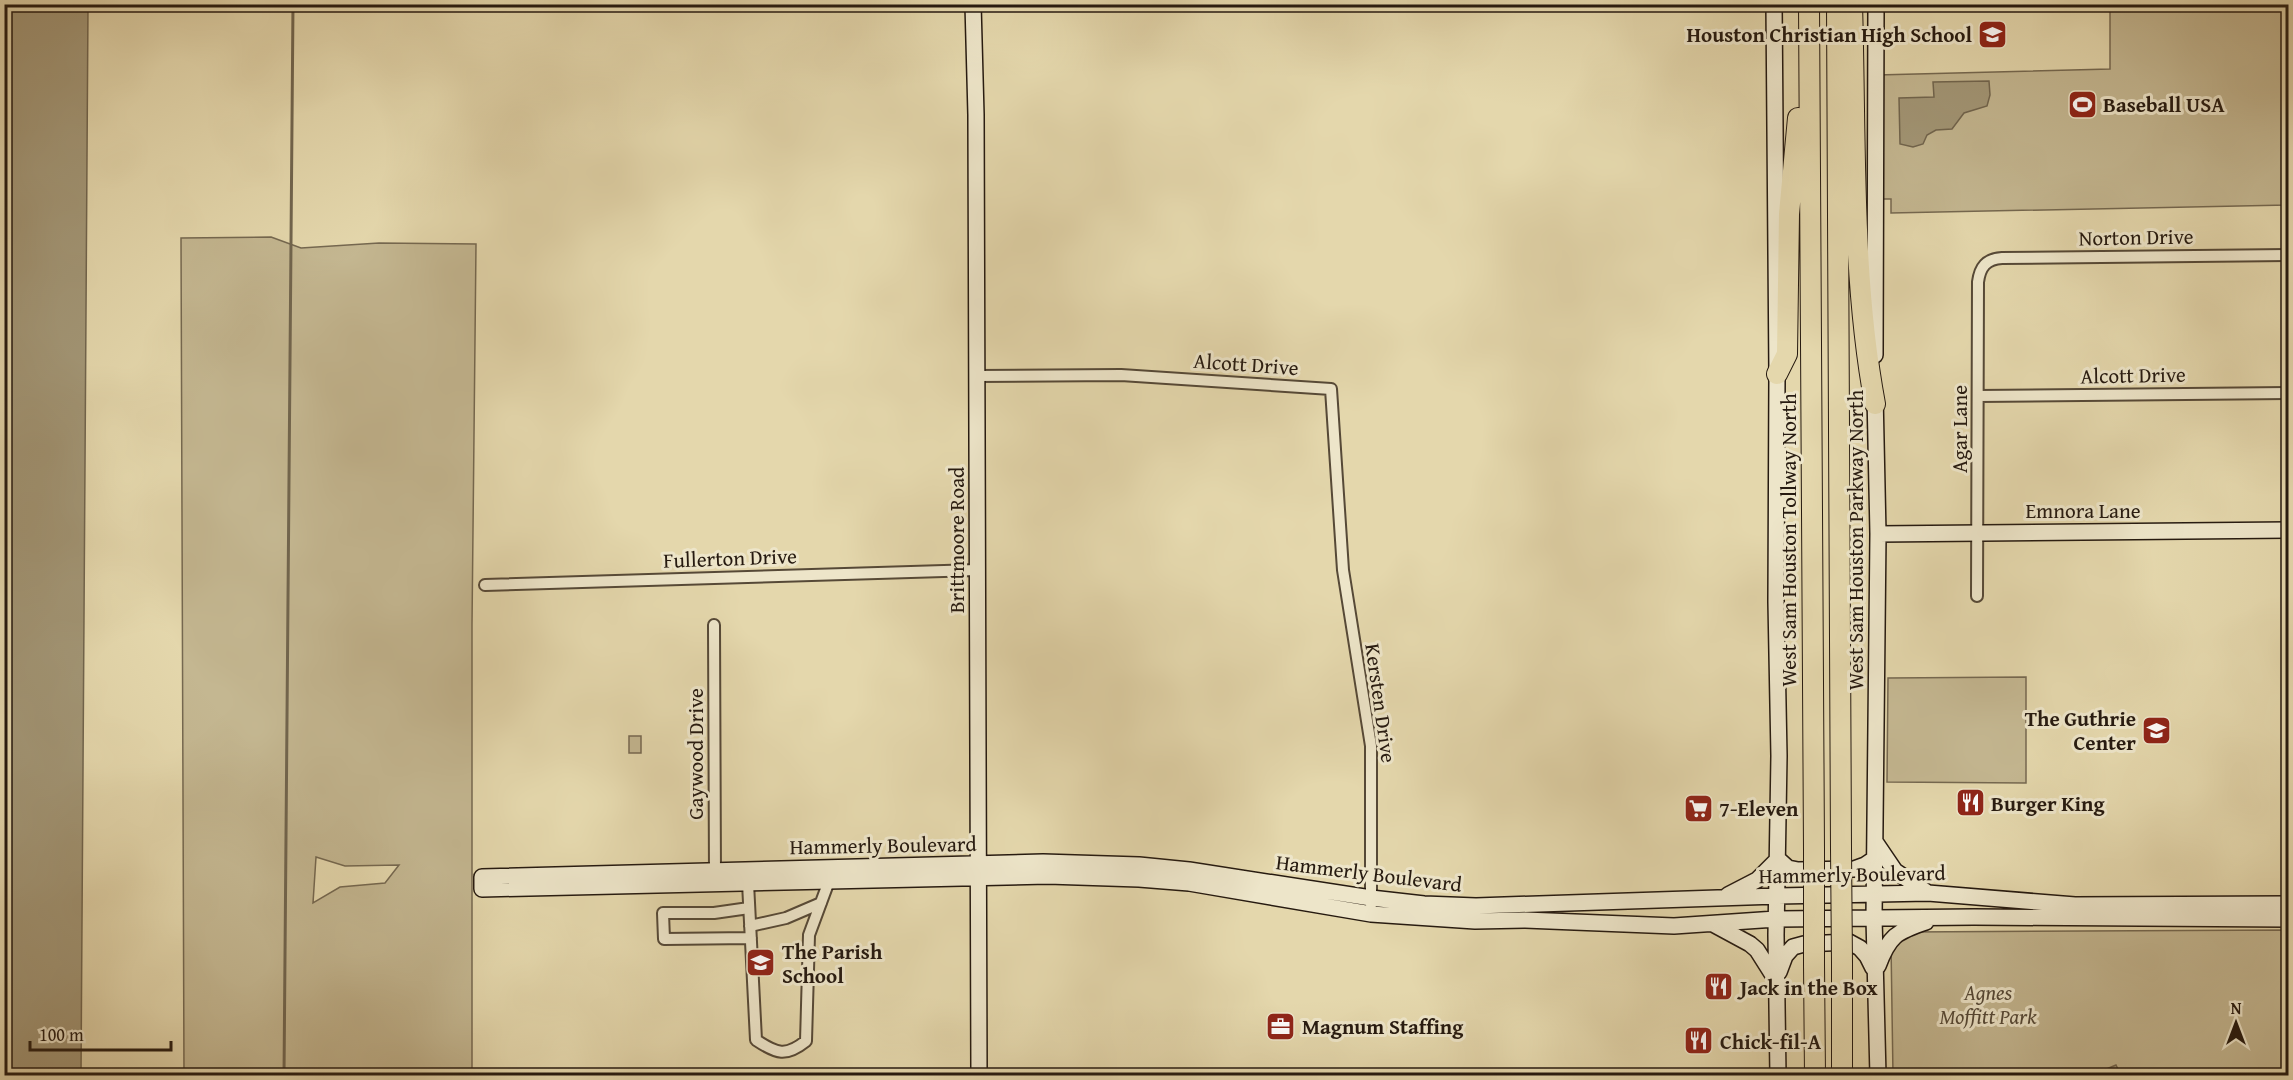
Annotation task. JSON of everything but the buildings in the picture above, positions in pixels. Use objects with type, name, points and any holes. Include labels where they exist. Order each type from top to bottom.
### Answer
[{"type":"highway","points":[[1777,374],[1786,354],[1789,214],[1809,4]]},
{"type":"highway","name":"West Sam Houston Tollway North","points":[[1809,4],[1815,1076]]},
{"type":"highway","points":[[1838,4],[1842,1076]]},
{"type":"highway","points":[[1852,4],[1857,206],[1867,359],[1875,404]]},
{"type":"main road","name":"Brittmoore Road","points":[[973,4],[976,115],[979,1076]]},
{"type":"main road","points":[[1774,4],[1778,1076]]},
{"type":"main road","name":"West Sam Houston Parkway North","points":[[1876,4],[1875,404],[1878,534],[1874,918],[1878,1076]]},
{"type":"main road","name":"Emnora Lane","points":[[1878,534],[2289,530]]},
{"type":"main road","points":[[1876,843],[1895,871],[1928,893]]},
{"type":"main road","points":[[1778,859],[1788,867],[1798,870],[1854,869],[1874,859]]},
{"type":"main road","points":[[1722,897],[1751,884],[1778,859]]},
{"type":"main road","name":"Hammerly Boulevard","points":[[715,876],[748,883],[811,874],[829,881],[978,871]]},
{"type":"main road","name":"Hammerly Boulevard","points":[[482,883],[978,871],[1164,881],[1475,921],[1526,920],[1674,926],[1776,920],[1942,917],[2289,919]]},
{"type":"main road","name":"Hammerly Boulevard","points":[[1371,906],[1424,904],[1476,906],[1875,893],[1928,893],[2076,904],[2289,904]]},
{"type":"main road","points":[[1875,974],[1885,946],[1894,935],[1902,930],[1942,917]]},
{"type":"main road","points":[[1712,924],[1757,950],[1776,980]]},
{"type":"main road","points":[[1776,980],[1785,956],[1793,947],[1804,944],[1849,942],[1860,948],[1867,956],[1875,974]]},
{"type":"street","name":"Norton Drive","points":[[1985,264],[1993,258],[2289,255]]},
{"type":"street","name":"Agar Lane","points":[[1977,596],[1978,282],[1980,271],[1985,264]]},
{"type":"street","name":"Alcott Drive","points":[[977,376],[1120,375],[1331,389],[1342,570]]},
{"type":"street","name":"Alcott Drive","points":[[1978,396],[2289,393]]},
{"type":"street","name":"Fullerton Drive","points":[[485,585],[977,570]]},
{"type":"street","name":"Kersten Drive","points":[[1342,570],[1371,746],[1371,906]]},
{"type":"street","name":"Gaywood Drive","points":[[714,625],[715,876]]},
{"type":"street","points":[[748,883],[756,1040],[774,1052],[793,1051],[807,1041],[809,935],[829,881]]},
{"type":"street","points":[[750,926],[786,918],[821,903]]},
{"type":"street","points":[[749,908],[714,913],[663,913],[664,939],[751,938]]},
{"type":"street","points":[[786,918],[813,925]]},
{"type":"green space","name":"Baseball USA","points":[[2110,5],[2288,5],[2288,205],[1891,213],[1891,199],[1876,199],[1877,75],[2110,69]]},
{"type":"green space","points":[[271,237],[301,248],[379,243],[476,244],[472,625],[472,1075],[184,1075],[181,238]],"holes":[[[316,857],[345,866],[399,865],[385,883],[340,887],[313,903]]]},
{"type":"green space","points":[[2026,677],[2026,783],[1887,782],[1888,678]]},
{"type":"green space","points":[[629,736],[641,736],[641,753],[629,753]]},
{"type":"green space","name":"Agnes Moffitt Park","points":[[2288,930],[2288,1075],[1893,1075],[1891,945],[1908,932]]},
{"type":"shaded area","points":[[5,4],[88,5],[81,1075],[5,1075]]},
{"type":"shaded area","points":[[1989,81],[1990,95],[1987,106],[1964,113],[1952,129],[1936,130],[1927,135],[1923,144],[1913,147],[1900,144],[1899,98],[1934,97],[1933,82]]},
{"type":"shaded area","points":[[2116,1065],[2121,1075],[2092,1075]]},
{"type":"waterway","points":[[284,1076],[293,4]]},
{"type":"place","name":"Houston Christian High School","points":[[1993,34]]},
{"type":"place","name":"Baseball USA","points":[[2082,104]]},
{"type":"place","name":"The Guthrie Center","points":[[2157,730]]},
{"type":"place","name":"Burger King","points":[[1970,803]]},
{"type":"place","name":"7-Eleven","points":[[1698,808]]},
{"type":"place","name":"The Parish School","points":[[761,963]]},
{"type":"place","name":"Jack in the Box","points":[[1719,987]]},
{"type":"place","name":"Magnum Staffing","points":[[1281,1026]]},
{"type":"place","name":"Chick-fil-A","points":[[1699,1041]]}]
